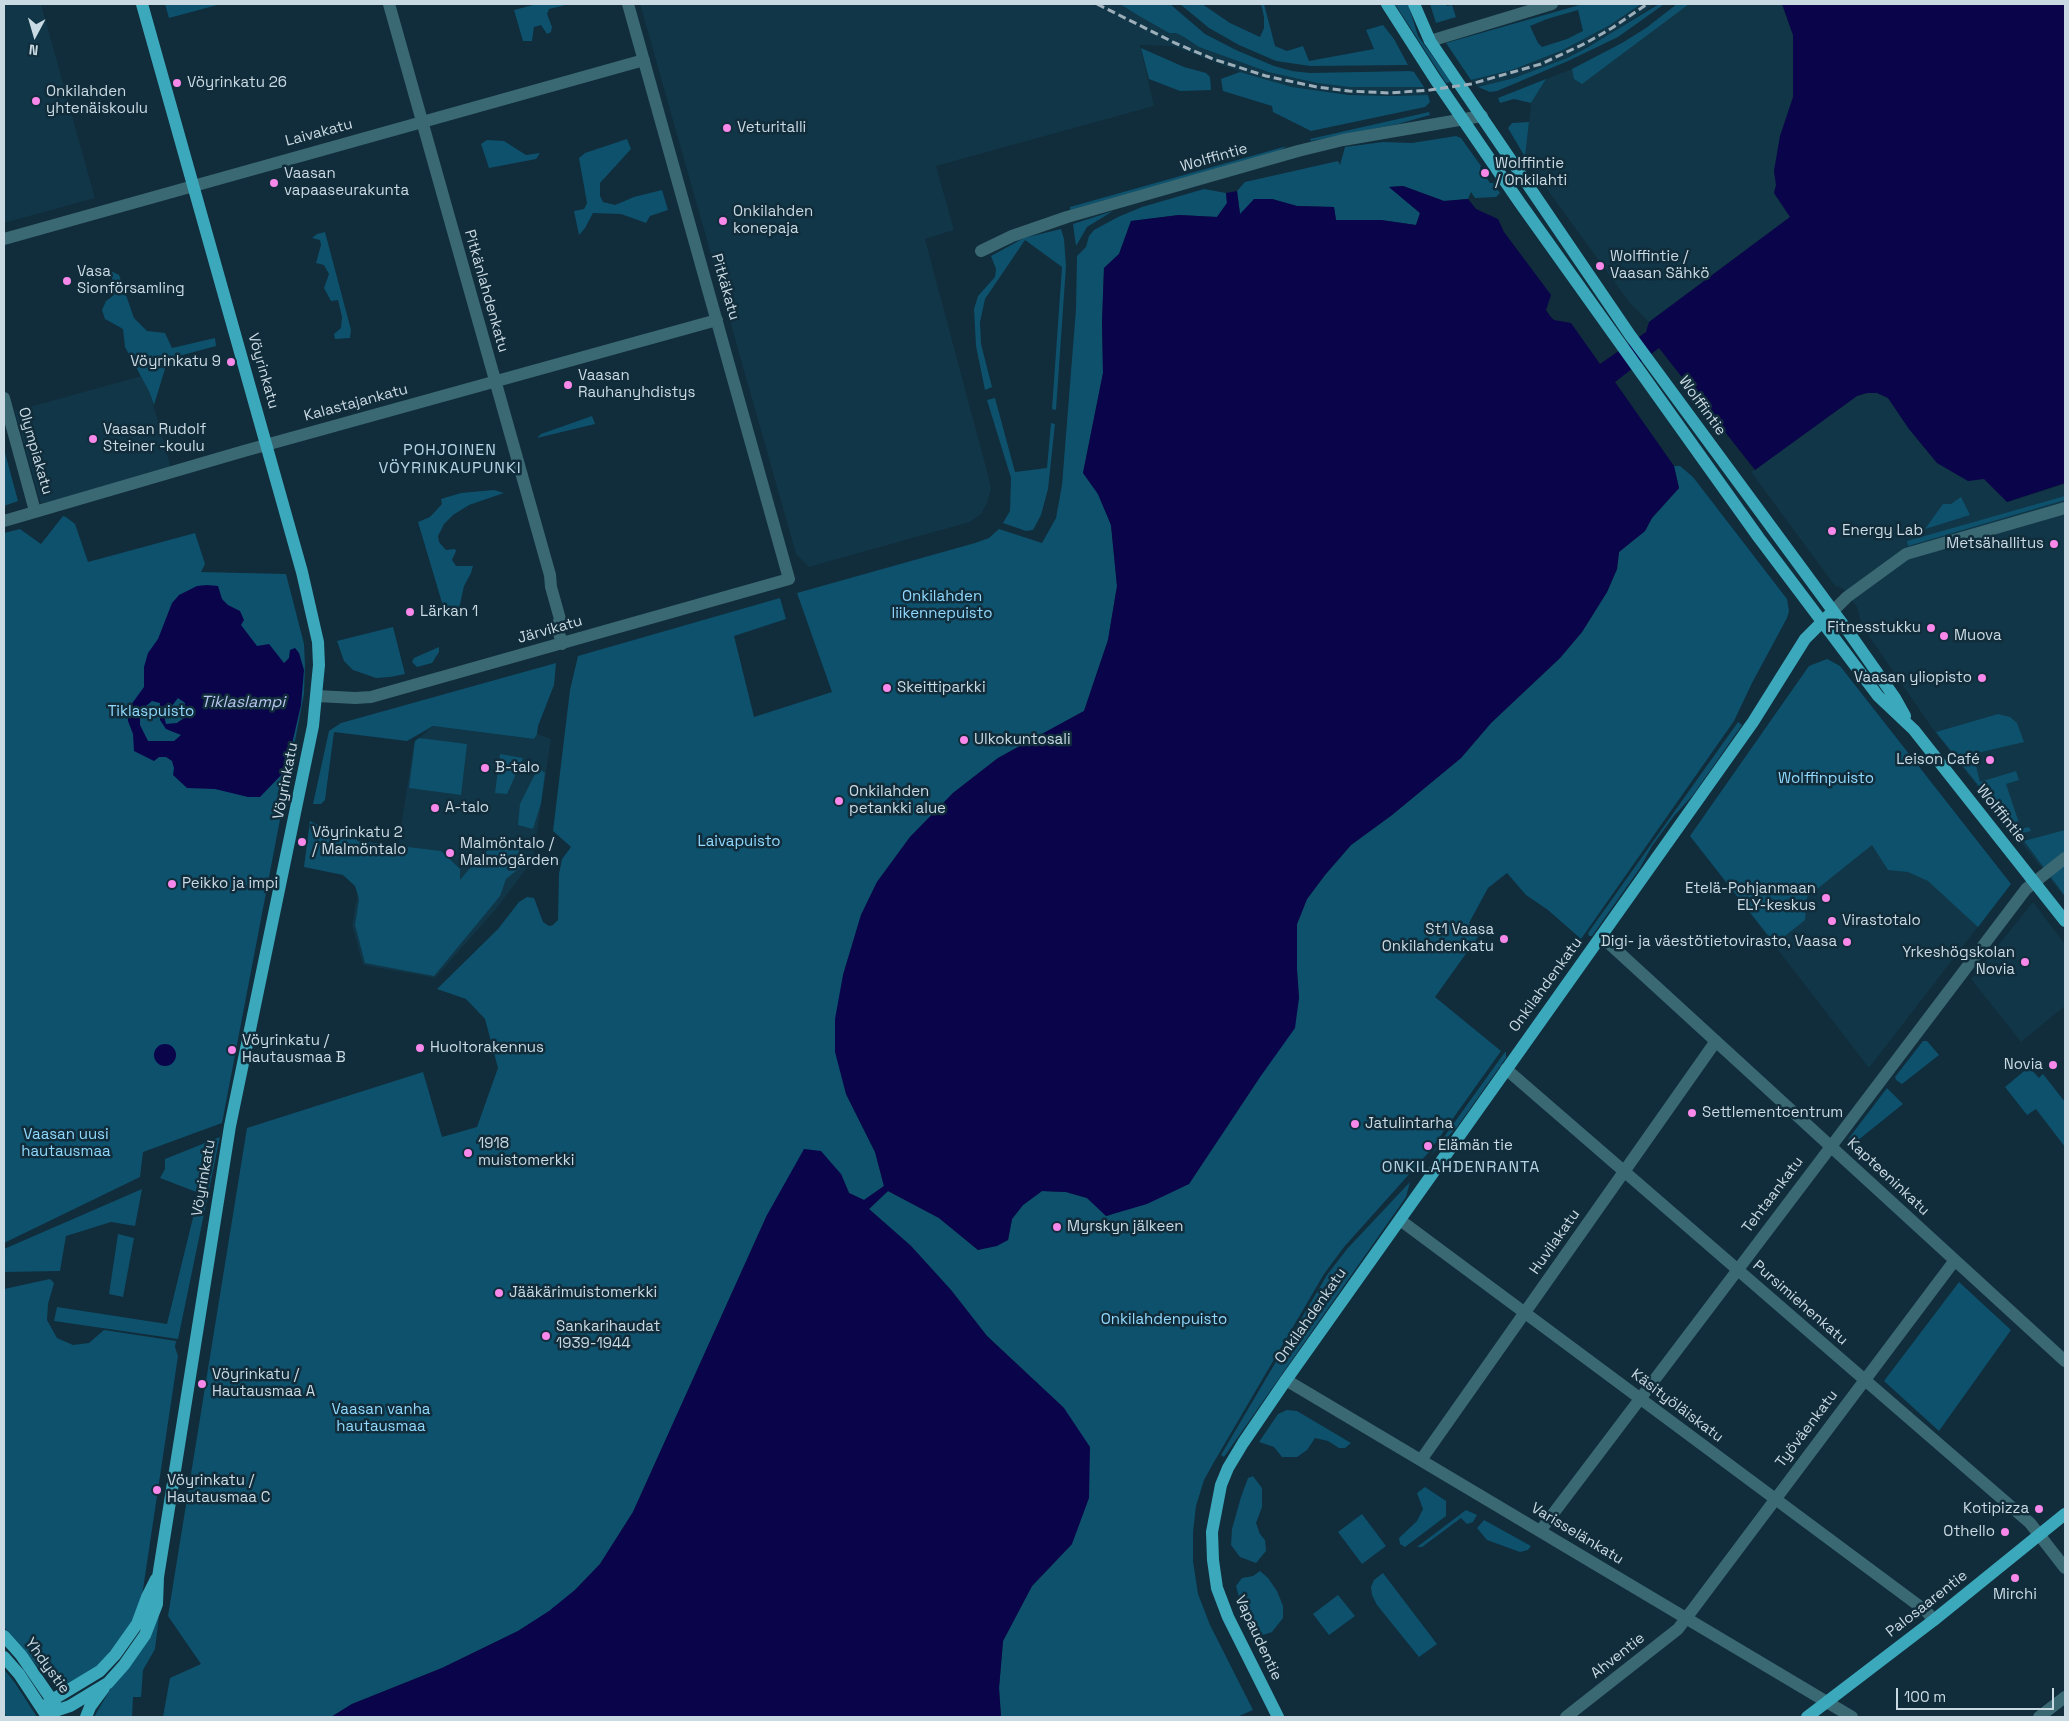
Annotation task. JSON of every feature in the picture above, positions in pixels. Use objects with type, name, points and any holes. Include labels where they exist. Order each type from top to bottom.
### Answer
[{"type":"main road","name":"Vöyrinkatu","points":[[46,1716],[61,1714],[70,1706],[108,1683],[124,1665],[145,1635],[157,1604],[158,1577],[230,1126],[291,840],[317,696],[318,642],[302,572],[142,4]]},
{"type":"main road","points":[[1387,4],[1463,120]]},
{"type":"main road","points":[[1414,4],[1430,41],[1482,116]]},
{"type":"main road","name":"Wolffintie","points":[[1482,116],[1625,339]]},
{"type":"main road","name":"Wolffintie","points":[[1463,120],[1646,367],[1731,474],[1833,611],[1895,698],[1911,727]]},
{"type":"main road","name":"Wolffintie","points":[[1646,367],[1759,538],[1822,622],[1878,696],[1911,727],[2065,921]]},
{"type":"main road","name":"Onkilahdenkatu","points":[[1286,1380],[1753,722],[1805,639],[1833,611]]},
{"type":"main road","name":"Vapaudentie","points":[[1278,1717],[1228,1617],[1218,1588],[1213,1560],[1212,1532],[1221,1485],[1228,1468],[1242,1443],[1286,1380]]},
{"type":"main road","name":"Palosaarentie","points":[[1807,1717],[1934,1620],[2065,1514]]},
{"type":"main road","name":"Vöyrinkatu","points":[[52,1700],[100,1671],[115,1655],[138,1624],[147,1597],[158,1577]]},
{"type":"main road","name":"Yhdystie","points":[[4,1636],[21,1655],[61,1714]]},
{"type":"main road","name":"Yhdystie","points":[[4,1657],[19,1674],[46,1716]]},
{"type":"main road","points":[[86,1717],[90,1707],[108,1683]]},
{"type":"main road","points":[[46,1716],[46,1705],[52,1700]]},
{"type":"street","name":"Pitkänlahdenkatu","points":[[389,4],[550,575],[551,587],[560,619],[557,626],[562,644]]},
{"type":"street","name":"Pitkäkatu","points":[[628,4],[789,580]]},
{"type":"street","points":[[1430,41],[1552,4]]},
{"type":"street","name":"Laivakatu","points":[[4,239],[644,60]]},
{"type":"street","name":"Wolffintie","points":[[981,251],[1012,236],[1067,217],[1246,165],[1343,140],[1482,116]]},
{"type":"street","name":"Kalastajankatu","points":[[4,521],[267,445],[717,320]]},
{"type":"street","name":"Olympiakatu","points":[[4,398],[35,512]]},
{"type":"street","points":[[1833,611],[1850,594],[1906,554],[2065,508]]},
{"type":"street","name":"Järvikatu","points":[[317,696],[371,697],[789,580]]},
{"type":"street","name":"Tehtaankatu","points":[[1540,1531],[2021,896],[2035,881],[2044,876],[2065,858]]},
{"type":"street","name":"Kapteeninkatu","points":[[1601,936],[2065,1361]]},
{"type":"street","name":"Huvilakatu","points":[[1421,1460],[1716,1042]]},
{"type":"street","name":"Pursimiehenkatu","points":[[1506,1069],[2030,1523],[2065,1568]]},
{"type":"street","name":"Käsityöläiskatu","points":[[1400,1220],[1775,1499],[1934,1620]]},
{"type":"street","name":"Työväenkatu","points":[[1686,1618],[1955,1260]]},
{"type":"street","name":"Varisselänkatu","points":[[1286,1380],[1852,1717]]},
{"type":"street","name":"Ahventie","points":[[1566,1717],[1678,1629],[1686,1618]]},
{"type":"street","points":[[2038,1717],[2065,1697]]},
{"type":"shaded area","name":"Onkilahden yhtenäiskoulu","points":[[4,4],[41,4],[95,198],[4,223]]},
{"type":"shaded area","points":[[640,4],[1120,4],[1169,33],[1176,33],[1199,47],[1268,72],[1317,83],[1349,87],[1424,87],[1428,95],[1367,96],[1292,87],[1240,72],[1173,46],[1140,45],[1154,106],[936,166],[954,230],[925,239],[988,475],[991,489],[987,503],[981,514],[970,522],[809,567],[796,554]]},
{"type":"shaded area","points":[[1641,4],[1655,4],[1614,31],[1567,58],[1514,78],[1478,87],[1471,80],[1512,70],[1563,50],[1610,25]]},
{"type":"shaded area","points":[[1677,4],[1782,4],[1793,35],[1793,98],[1780,136],[1774,171],[1776,185],[1774,193],[1790,217],[1649,322],[1629,302],[1525,159],[1531,103],[1546,79],[1572,69],[1622,43],[1646,28]]},
{"type":"shaded area","name":"Vaasan Rudolf Steiner -koulu","points":[[145,375],[171,468],[41,504],[15,411]]},
{"type":"shaded area","name":"Vaasan yliopisto","points":[[1877,393],[1888,398],[1909,429],[1937,463],[1984,479],[2007,502],[2065,484],[2065,898],[1934,731],[1862,626],[1857,607],[1842,588],[1835,586],[1751,472],[1857,396]]},
{"type":"shaded area","name":"Wolffinpuisto","points":[[1827,659],[1840,666],[2011,884],[1869,1068],[1690,836],[1809,666]]},
{"type":"shaded area","name":"Malmöntalo / Malmögården","points":[[433,726],[533,739],[537,734],[551,739],[533,860],[496,909],[435,978],[363,965],[352,925],[367,842],[398,846],[414,743]]},
{"type":"shaded area","name":"Yrkeshögskolan Novia","points":[[2033,902],[2065,944],[2065,1006],[2021,1042],[1971,979]]},
{"type":"green space","points":[[165,4],[221,4],[169,18]]},
{"type":"green space","points":[[537,4],[570,4],[549,9],[547,14],[552,27],[551,32],[547,34],[541,25],[534,27],[532,41],[523,41],[514,10]]},
{"type":"green space","points":[[1120,4],[1170,4],[1205,34],[1236,50],[1274,66],[1292,71],[1310,73],[1410,71],[1414,72],[1424,87],[1349,87],[1317,83],[1268,72],[1199,47],[1176,33],[1169,33]]},
{"type":"green space","points":[[1180,4],[1202,4],[1230,23],[1260,37],[1264,28],[1261,4],[1264,4],[1275,46],[1287,51],[1303,46],[1309,61],[1374,49],[1366,30],[1383,25],[1394,39],[1408,65],[1310,66],[1276,61],[1239,45],[1209,28]]},
{"type":"green space","points":[[1395,4],[1408,4],[1418,36],[1451,82],[1446,83]]},
{"type":"green space","points":[[1430,4],[1452,5],[1456,17],[1436,23]]},
{"type":"green space","points":[[1583,4],[1641,4],[1610,25],[1563,50],[1512,70],[1471,80],[1446,43]],"holes":[[[1578,10],[1583,31],[1567,39],[1542,47],[1530,26]]]},
{"type":"green space","points":[[1659,4],[1663,5],[1618,37],[1568,61],[1497,91],[1490,92],[1478,87],[1514,78],[1567,58]]},
{"type":"green space","points":[[1677,4],[1689,4],[1582,84],[1574,79],[1572,69],[1622,43],[1646,28]]},
{"type":"green space","points":[[1141,48],[1184,67],[1206,73],[1210,77],[1211,90],[1180,91],[1149,79]]},
{"type":"green space","points":[[1240,72],[1292,87],[1349,95],[1428,95],[1430,102],[1425,107],[1311,131],[1273,112],[1272,106],[1223,91],[1221,79]]},
{"type":"green space","points":[[1546,79],[1531,103],[1514,99],[1500,103],[1498,98]]},
{"type":"green space","points":[[1429,112],[1430,115],[1398,124],[1311,141],[1310,139]]},
{"type":"green space","points":[[1529,122],[1525,157],[1508,128],[1512,123]]},
{"type":"green space","points":[[1456,136],[1461,138],[1481,166],[1480,168],[1490,183],[1493,183],[1500,193],[1496,197],[1475,198],[1471,192],[1468,199],[1444,201],[1403,186],[1389,187],[1420,213],[1416,225],[1381,220],[1336,220],[1334,207],[1297,206],[1272,199],[1240,214],[1237,191],[1245,182],[1338,161],[1340,165],[1345,147],[1383,142],[1412,143]]},
{"type":"green space","points":[[627,139],[631,149],[600,183],[600,196],[603,202],[615,205],[634,197],[662,190],[668,210],[650,216],[646,223],[621,214],[593,213],[579,235],[574,211],[584,209],[587,203],[579,158],[585,153]]},
{"type":"green space","points":[[487,140],[504,141],[526,155],[540,153],[536,159],[489,168],[481,144]]},
{"type":"green space","points":[[1287,146],[1277,152],[1070,210],[1070,207]]},
{"type":"green space","points":[[1204,189],[1226,193],[1227,203],[1217,217],[1179,215],[1131,221],[1119,254],[1104,268],[1103,373],[1083,473],[1098,494],[1111,525],[1117,586],[1108,640],[1084,711],[998,758],[953,793],[910,837],[877,882],[861,915],[843,975],[846,1094],[875,1152],[884,1186],[864,1200],[849,1193],[841,1174],[767,1215],[633,1512],[600,1564],[575,1590],[550,1611],[518,1631],[442,1668],[352,1704],[331,1717],[163,1717],[170,1678],[201,1664],[168,1616],[247,1128],[423,1072],[442,1137],[477,1127],[498,1068],[485,1019],[466,999],[437,989],[498,929],[519,902],[527,897],[534,898],[543,922],[549,926],[558,920],[559,874],[562,859],[571,847],[553,831],[570,690],[578,656],[780,598],[786,619],[734,636],[754,717],[832,692],[797,593],[975,543],[989,538],[999,529],[1042,543],[1056,518],[1062,485],[1076,309],[1077,256],[1086,247],[1089,236],[1094,230],[1118,217],[1142,207]]},
{"type":"green space","points":[[1113,211],[1087,227],[1076,246],[1073,224]]},
{"type":"green space","points":[[1061,229],[1064,239],[1066,266],[1056,410],[1052,409],[1062,267],[1025,240],[985,299],[980,322],[981,344],[992,387],[985,390],[976,346],[974,309],[978,296],[995,277],[996,269],[991,256],[1024,238]]},
{"type":"green space","points":[[325,232],[351,330],[350,338],[335,339],[334,334],[341,328],[342,317],[338,300],[331,301],[324,288],[329,274],[324,265],[316,263],[321,245],[320,240],[312,238],[317,234]]},
{"type":"green space","points":[[111,271],[119,275],[134,318],[147,331],[165,333],[172,348],[215,338],[216,346],[168,359],[154,405],[149,391],[125,347],[123,329],[105,319],[102,310],[106,301],[114,295]]},
{"type":"green space","points":[[995,398],[1015,472],[1047,468],[1051,423],[1055,424],[1048,489],[1041,515],[1033,530],[1026,531],[1003,523],[1010,511],[1011,478],[987,400]]},
{"type":"green space","points":[[592,416],[595,424],[537,438],[541,434]]},
{"type":"green space","points":[[4,449],[18,501],[4,506],[5,501]]},
{"type":"green space","name":"Onkilahdenpuisto","points":[[1674,466],[1680,466],[1693,477],[1787,599],[1789,611],[1787,618],[1734,721],[1581,939],[1548,910],[1526,895],[1507,873],[1488,888],[1469,923],[1480,934],[1435,997],[1501,1051],[1429,1152],[1344,1247],[1324,1274],[1204,1480],[1196,1506],[1193,1532],[1193,1561],[1198,1594],[1210,1625],[1253,1710],[1237,1717],[1001,1717],[999,1688],[1003,1641],[1032,1586],[1072,1544],[1064,1408],[987,1336],[951,1290],[911,1246],[869,1209],[888,1191],[939,1218],[978,1250],[1008,1240],[1012,1219],[1023,1205],[1042,1191],[1066,1192],[1087,1198],[1107,1216],[1189,1184],[1258,1080],[1299,998],[1297,924],[1307,899],[1351,845],[1392,815],[1461,758],[1491,723],[1560,658],[1582,632],[1607,592],[1617,569],[1619,552],[1645,531],[1652,518],[1679,488]]},
{"type":"green space","points":[[494,490],[504,493],[469,505],[453,515],[444,524],[438,536],[439,542],[446,550],[455,549],[452,560],[456,566],[473,566],[464,586],[459,609],[454,613],[443,606],[418,522],[430,517],[442,504],[441,499],[461,493]]},
{"type":"green space","points":[[2065,496],[2065,500],[1908,546],[1907,541]]},
{"type":"green space","points":[[1961,497],[1970,515],[1925,529],[1943,504],[1951,504]]},
{"type":"green space","name":"Tiklaspuisto","points":[[63,516],[75,524],[88,562],[195,533],[205,564],[201,572],[286,574],[304,644],[304,694],[222,1123],[143,1152],[140,1177],[4,1243],[4,533],[20,529],[41,544]]},
{"type":"green space","points":[[393,627],[405,674],[376,678],[353,670],[344,661],[337,641]]},
{"type":"green space","points":[[439,647],[439,652],[432,663],[417,667],[412,662],[414,658]]},
{"type":"green space","name":"Wolffinpuisto","points":[[1827,659],[1840,666],[2011,884],[1978,927],[1928,881],[1908,872],[1888,870],[1872,845],[1807,897],[1805,920],[1775,944],[1690,836],[1809,666]]},
{"type":"green space","points":[[556,663],[554,685],[534,739],[433,726],[407,741],[334,732],[325,800],[321,804],[313,804],[329,731],[341,723]]},
{"type":"green space","points":[[1998,714],[2010,717],[2017,723],[2024,742],[1973,754],[1980,782],[2016,771],[2019,780],[2006,784],[2021,829],[2029,827],[2031,831],[2017,834],[1936,732]]},
{"type":"green space","points":[[1738,722],[1742,725],[1693,795],[1674,816],[1652,846],[1640,868],[1592,936],[1589,936],[1588,933]]},
{"type":"green space","points":[[419,738],[467,744],[461,795],[409,788],[415,741]]},
{"type":"green space","points":[[500,754],[523,758],[507,794],[495,793]]},
{"type":"green space","points":[[538,768],[545,773],[541,803],[533,829],[518,825],[520,804]]},
{"type":"green space","points":[[310,821],[320,826],[358,831],[357,841],[441,851],[460,869],[460,880],[477,860],[496,843],[518,848],[522,866],[506,879],[500,896],[434,976],[365,963],[355,925],[359,899],[355,886],[343,875],[304,867]]},
{"type":"green space","points":[[2065,830],[2065,896],[2024,841]]},
{"type":"green space","points":[[1923,1041],[1927,1041],[1939,1055],[1902,1084],[1895,1077]]},
{"type":"green space","points":[[1505,1052],[1506,1058],[1457,1127],[1431,1155]]},
{"type":"green space","points":[[2029,1067],[2039,1078],[2043,1074],[2065,1102],[2065,1147],[2036,1109],[2027,1115],[2005,1087]]},
{"type":"green space","points":[[1887,1088],[1903,1104],[1857,1141],[1875,1163],[1871,1167],[1849,1146],[1849,1138]]},
{"type":"green space","points":[[220,1137],[178,1339],[54,1321],[57,1307],[167,1324],[199,1193],[160,1178],[165,1169],[165,1159]]},
{"type":"green space","points":[[1410,1182],[1406,1197],[1224,1457],[1221,1455],[1327,1275],[1347,1249]]},
{"type":"green space","points":[[142,1189],[135,1226],[111,1222],[66,1236],[60,1271],[4,1272],[4,1249]]},
{"type":"green space","points":[[118,1234],[134,1238],[123,1297],[109,1294]]},
{"type":"green space","points":[[50,1279],[54,1283],[48,1304],[47,1320],[57,1338],[73,1345],[89,1343],[104,1330],[176,1341],[175,1347],[178,1356],[142,1596],[136,1617],[100,1665],[68,1683],[56,1682],[46,1676],[4,1627],[4,1289]]},
{"type":"green space","points":[[1959,1282],[2011,1330],[1939,1431],[1884,1381]]},
{"type":"green space","points":[[1287,1410],[1297,1411],[1351,1443],[1345,1448],[1339,1448],[1328,1441],[1315,1438],[1307,1450],[1297,1457],[1282,1457],[1274,1447],[1259,1442],[1278,1414]]},
{"type":"green space","points":[[1253,1476],[1262,1488],[1262,1507],[1256,1523],[1260,1534],[1265,1540],[1266,1551],[1256,1563],[1240,1557],[1231,1545],[1232,1529],[1241,1497],[1248,1478]]},
{"type":"green space","points":[[1425,1487],[1446,1501],[1446,1516],[1405,1547],[1400,1544],[1399,1538],[1417,1521],[1423,1509],[1417,1493]]},
{"type":"green space","points":[[1466,1510],[1477,1515],[1473,1522],[1467,1524],[1461,1518],[1422,1547],[1417,1547]]},
{"type":"green space","points":[[1362,1514],[1386,1546],[1362,1564],[1338,1532]]},
{"type":"green space","points":[[1484,1520],[1531,1546],[1528,1550],[1520,1552],[1487,1540],[1477,1528]]},
{"type":"green space","points":[[1260,1571],[1268,1578],[1277,1591],[1283,1606],[1283,1618],[1272,1632],[1260,1636],[1253,1632],[1243,1612],[1236,1586],[1242,1578],[1253,1576]]},
{"type":"green space","points":[[1383,1573],[1437,1644],[1419,1657],[1377,1605],[1372,1595],[1371,1587],[1374,1580]]},
{"type":"green space","points":[[1338,1595],[1355,1616],[1329,1635],[1313,1614]]},
{"type":"green space","points":[[159,1616],[155,1649],[143,1670],[141,1697],[133,1697],[132,1717],[94,1717],[111,1688],[129,1666]]},
{"type":"green space","points":[[4,1669],[37,1717],[6,1717],[4,1709]]},
{"type":"water","points":[[1782,4],[2065,4],[2065,483],[2007,502],[1984,479],[1968,481],[1937,463],[1909,429],[1888,398],[1877,393],[1857,396],[1755,470],[1659,348],[1615,382],[1674,466],[1679,488],[1652,518],[1645,531],[1619,552],[1617,569],[1607,592],[1582,632],[1560,658],[1491,723],[1461,758],[1392,815],[1351,845],[1307,899],[1297,924],[1299,998],[1295,1028],[1189,1184],[1147,1204],[1106,1216],[1087,1198],[1066,1192],[1042,1191],[1023,1205],[1012,1219],[1008,1240],[997,1246],[978,1250],[939,1218],[888,1191],[869,1209],[911,1246],[951,1290],[987,1336],[1064,1408],[1090,1447],[1089,1498],[1072,1544],[1032,1586],[1003,1641],[999,1688],[1001,1717],[331,1717],[352,1704],[442,1668],[518,1631],[549,1611],[575,1590],[600,1564],[633,1512],[767,1215],[804,1149],[821,1151],[841,1174],[849,1193],[864,1200],[884,1186],[875,1152],[846,1094],[835,1052],[835,1019],[843,975],[861,915],[877,882],[910,837],[953,793],[998,758],[1084,711],[1108,640],[1117,586],[1111,525],[1098,494],[1083,473],[1103,373],[1104,268],[1119,254],[1131,221],[1179,215],[1217,217],[1227,203],[1226,193],[1237,191],[1240,214],[1254,199],[1272,199],[1297,206],[1334,207],[1336,220],[1381,220],[1416,225],[1420,213],[1389,187],[1403,186],[1444,201],[1468,199],[1476,209],[1498,219],[1504,232],[1551,295],[1546,310],[1550,316],[1554,320],[1571,323],[1600,364],[1646,332],[1649,322],[1790,217],[1774,193],[1776,185],[1774,171],[1780,136],[1793,97],[1793,35]]},
{"type":"water","name":"Tiklaslampi","points":[[197,586],[218,586],[222,599],[228,605],[240,611],[244,620],[241,625],[257,646],[269,644],[284,663],[289,658],[290,650],[295,648],[299,653],[304,670],[301,705],[286,770],[260,797],[248,797],[215,789],[187,788],[173,775],[172,761],[166,757],[159,757],[154,761],[134,751],[133,734],[128,721],[128,709],[144,687],[144,667],[148,653],[158,639],[172,603],[179,595]],"holes":[[[178,698],[185,703],[184,718],[177,723],[166,724],[164,716]],[[152,701],[160,703],[160,720],[166,729],[181,735],[174,741],[148,741],[140,725],[140,711]]]},
{"type":"water","points":[[161,1044],[169,1044],[176,1051],[176,1059],[169,1066],[161,1066],[154,1059],[154,1051]]},
{"type":"railway","points":[[1097,4],[1175,43],[1213,59],[1266,76],[1317,87],[1389,93],[1471,84],[1541,64],[1586,43],[1647,4]]},
{"type":"place","name":"Vöyrinkatu 26","points":[[177,83]]},
{"type":"place","name":"Onkilahden yhtenäiskoulu","points":[[36,101]]},
{"type":"place","name":"Veturitalli","points":[[727,128]]},
{"type":"place","name":"Wolffintie / Onkilahti","points":[[1485,173]]},
{"type":"place","name":"Vaasan vapaaseurakunta","points":[[274,183]]},
{"type":"place","name":"Onkilahden konepaja","points":[[723,221]]},
{"type":"place","name":"Wolffintie / Vaasan Sähkö","points":[[1600,266]]},
{"type":"place","name":"Vasa Sionförsamling","points":[[67,281]]},
{"type":"place","name":"Vöyrinkatu 9","points":[[231,362]]},
{"type":"place","name":"Vaasan Rauhanyhdistys","points":[[568,385]]},
{"type":"place","name":"Vaasan Rudolf Steiner -koulu","points":[[93,439]]},
{"type":"place","name":"Energy Lab","points":[[1832,531]]},
{"type":"place","name":"Metsähallitus","points":[[2054,544]]},
{"type":"place","name":"Lärkan 1","points":[[410,612]]},
{"type":"place","name":"Fitnesstukku","points":[[1931,628]]},
{"type":"place","name":"Muova","points":[[1944,636]]},
{"type":"place","name":"Vaasan yliopisto","points":[[1982,678]]},
{"type":"place","name":"Skeittiparkki","points":[[887,688]]},
{"type":"place","name":"Ulkokuntosali","points":[[964,740]]},
{"type":"place","name":"Leison Café","points":[[1990,760]]},
{"type":"place","name":"B-talo","points":[[485,768]]},
{"type":"place","name":"Onkilahden petankki alue","points":[[839,801]]},
{"type":"place","name":"A-talo","points":[[435,808]]},
{"type":"place","name":"Vöyrinkatu 2 / Malmöntalo","points":[[302,842]]},
{"type":"place","name":"Malmöntalo / Malmögården","points":[[450,853]]},
{"type":"place","name":"Peikko ja impi","points":[[172,884]]},
{"type":"place","name":"Etelä-Pohjanmaan ELY-keskus","points":[[1826,898]]},
{"type":"place","name":"Virastotalo","points":[[1832,921]]},
{"type":"place","name":"St1 Vaasa Onkilahdenkatu","points":[[1504,939]]},
{"type":"place","name":"Digi- ja väestötietovirasto, Vaasa","points":[[1847,942]]},
{"type":"place","name":"Yrkeshögskolan Novia","points":[[2025,962]]},
{"type":"place","name":"Huoltorakennus","points":[[420,1048]]},
{"type":"place","name":"Vöyrinkatu / Hautausmaa B","points":[[232,1050]]},
{"type":"place","name":"Novia","points":[[2053,1065]]},
{"type":"place","name":"Settlementcentrum","points":[[1692,1113]]},
{"type":"place","name":"Jatulintarha","points":[[1355,1124]]},
{"type":"place","name":"Elämän tie","points":[[1428,1146]]},
{"type":"place","name":"1918 muistomerkki","points":[[468,1153]]},
{"type":"place","name":"Myrskyn jälkeen","points":[[1057,1227]]},
{"type":"place","name":"Jääkärimuistomerkki","points":[[499,1293]]},
{"type":"place","name":"Sankarihaudat 1939-1944","points":[[546,1336]]},
{"type":"place","name":"Vöyrinkatu / Hautausmaa A","points":[[202,1384]]},
{"type":"place","name":"Vöyrinkatu / Hautausmaa C","points":[[157,1490]]},
{"type":"place","name":"Kotipizza","points":[[2039,1509]]},
{"type":"place","name":"Othello","points":[[2005,1532]]},
{"type":"place","name":"Mirchi","points":[[2015,1578]]},
{"type":"district","name":"POHJOINEN VÖYRINKAUPUNKI","points":[[450,460]]},
{"type":"district","name":"ONKILAHDENRANTA","points":[[1461,1168]]},
{"type":"park label","name":"Onkilahden liikennepuisto","points":[[942,606]]},
{"type":"park label","name":"Laivapuisto","points":[[739,842]]},
{"type":"park label","name":"Vaasan uusi hautausmaa","points":[[66,1144]]},
{"type":"park label","name":"Vaasan vanha hautausmaa","points":[[381,1418]]}]
